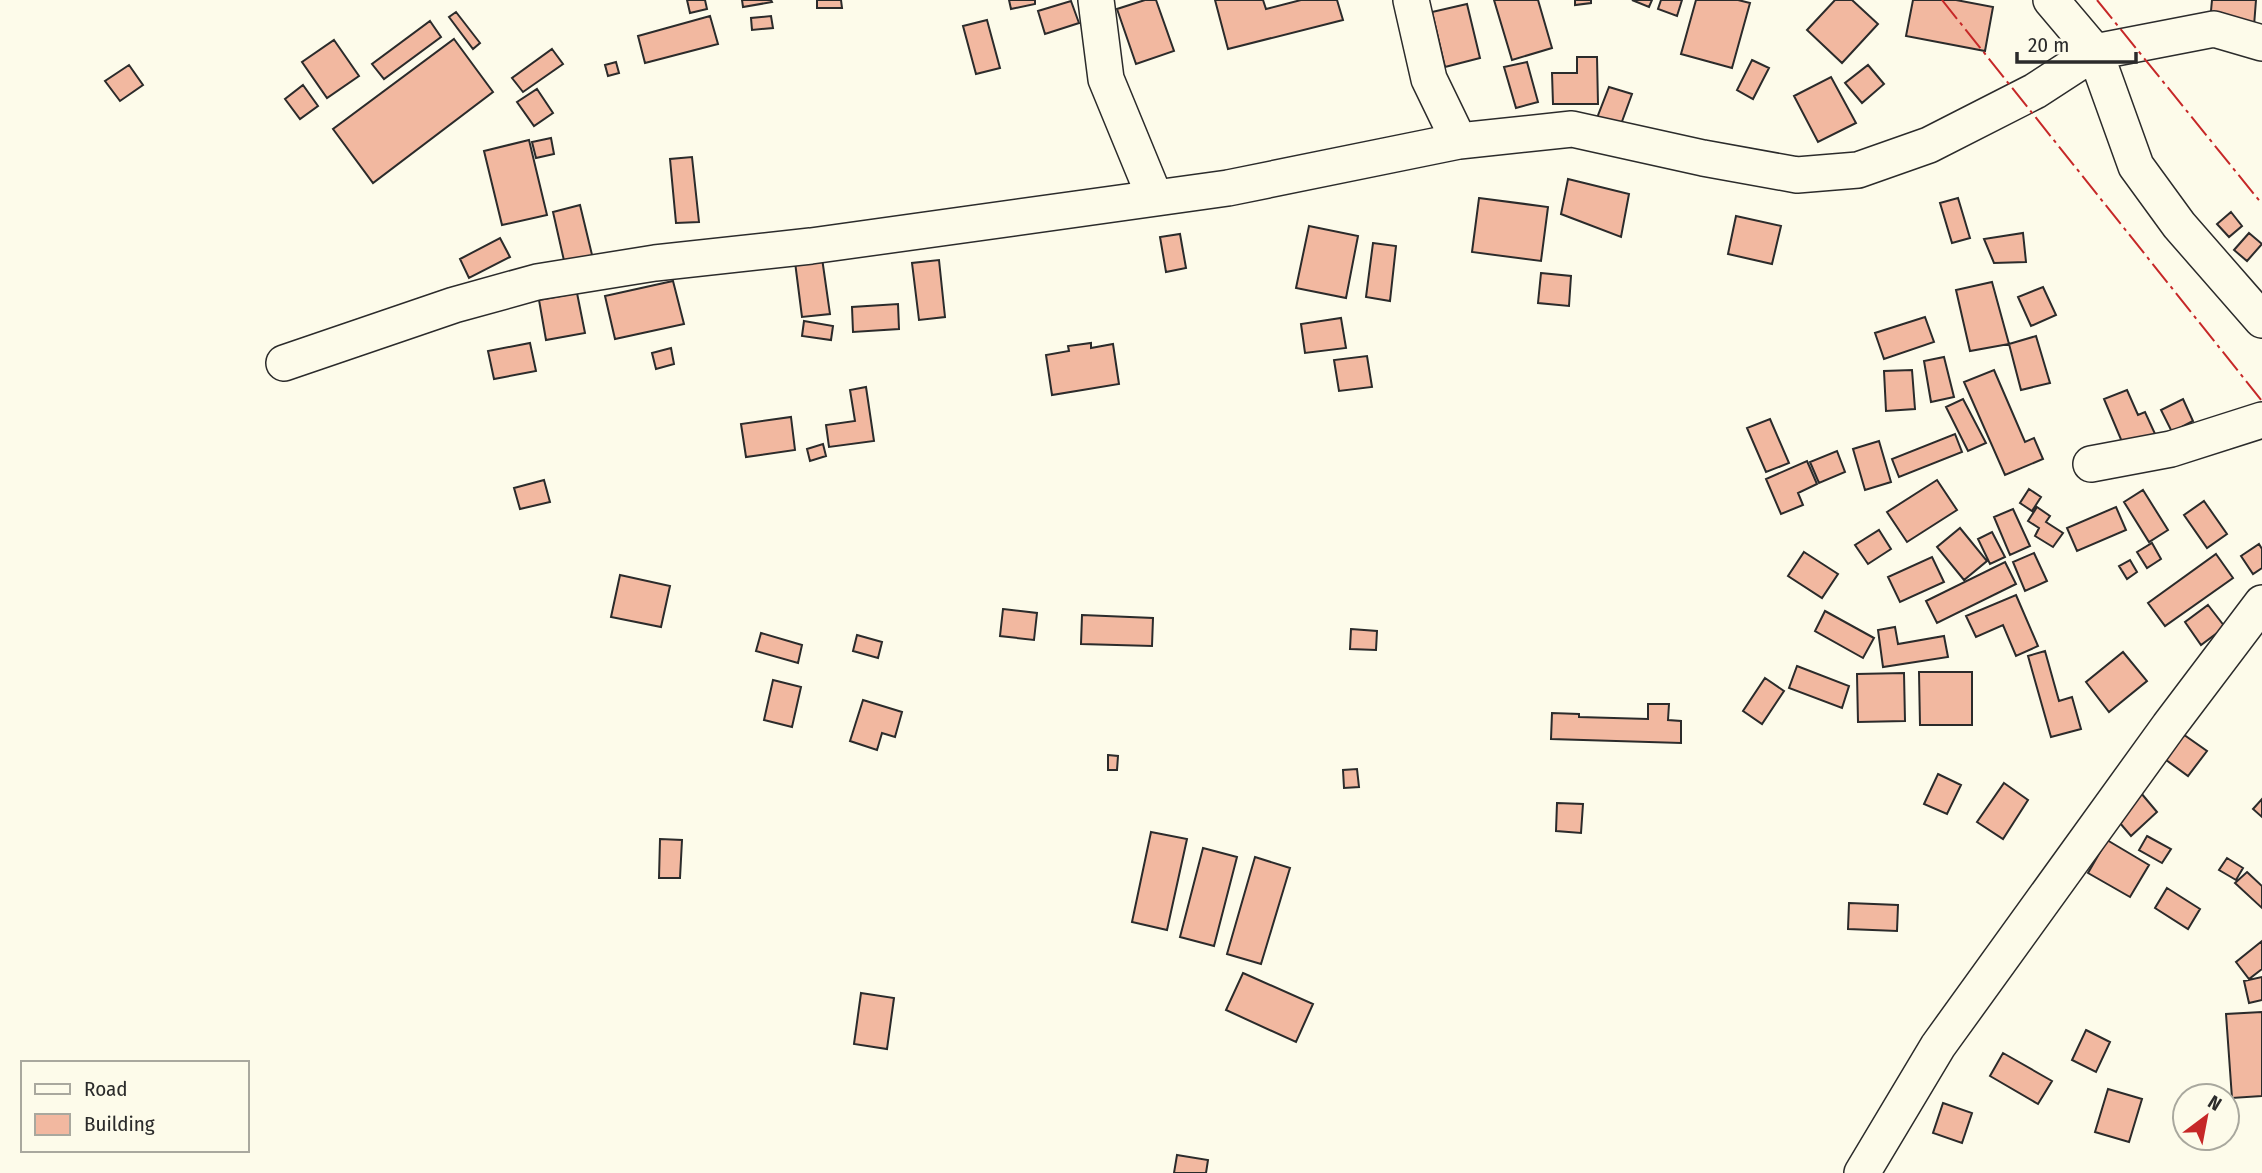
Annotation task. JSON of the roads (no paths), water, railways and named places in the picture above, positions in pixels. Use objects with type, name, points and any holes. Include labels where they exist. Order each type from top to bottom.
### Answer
[{"type":"street","points":[[1096,0],[1106,79],[1155,198]]},
{"type":"street","points":[[1412,0],[1429,79],[1459,141]]},
{"type":"street","points":[[2051,0],[2095,52],[2136,166],[2179,225],[2262,320]]},
{"type":"street","points":[[284,363],[454,305],[537,282],[656,263],[824,245],[1228,188],[1459,141],[1572,130],[1797,175],[1858,170],[1929,145],[2035,91],[2095,52],[2214,29],[2262,43]]},
{"type":"street","points":[[2091,464],[2171,449],[2262,420]]},
{"type":"street","points":[[1862,1173],[1938,1046],[2169,726],[2262,604]]}]
